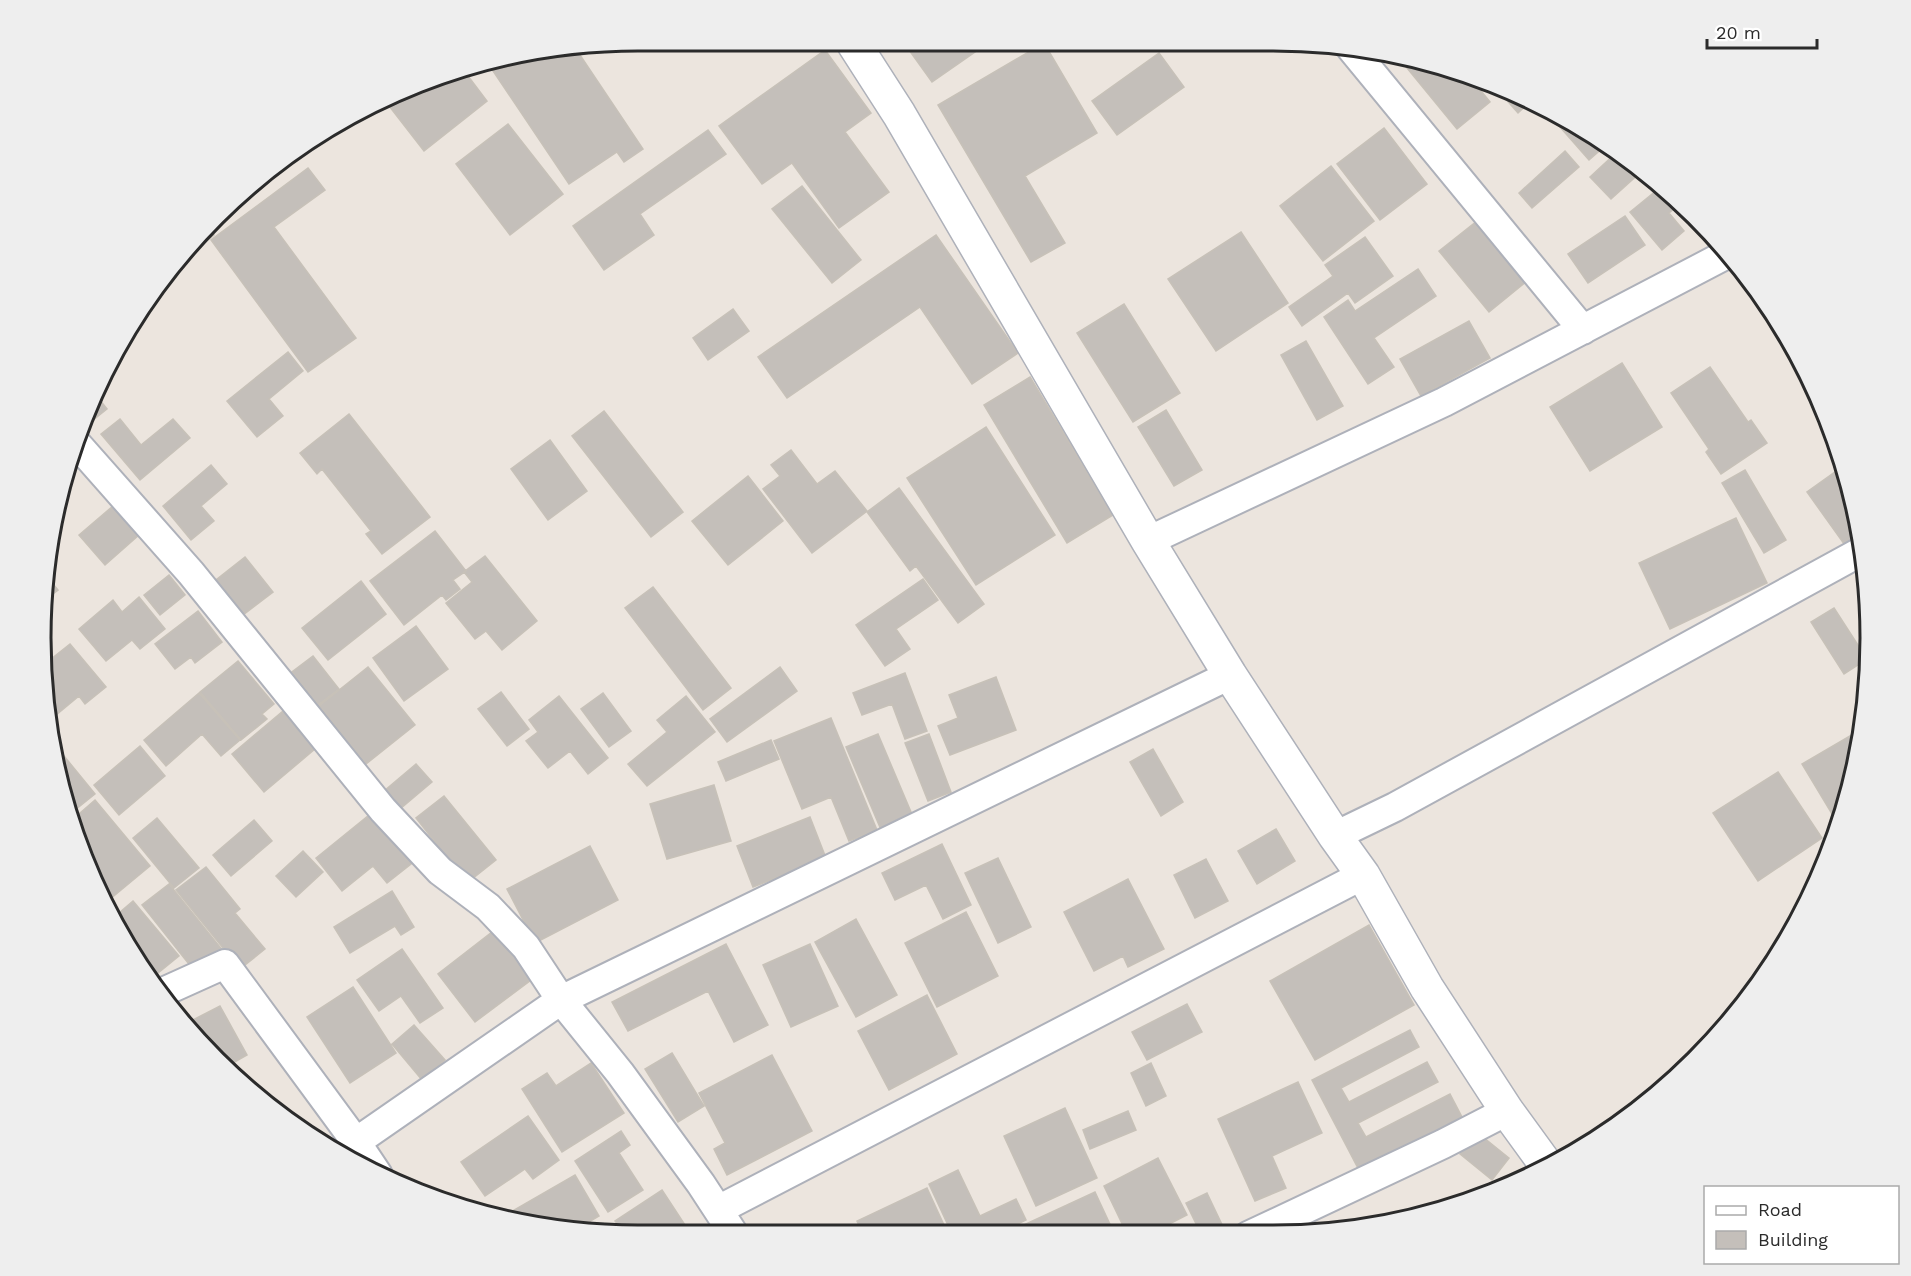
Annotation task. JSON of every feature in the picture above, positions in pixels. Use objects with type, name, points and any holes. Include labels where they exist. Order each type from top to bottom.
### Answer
[{"type":"street","points":[[858,51],[899,114],[1148,540],[1230,675],[1363,875],[1427,988],[1541,1159]]},
{"type":"street","points":[[1359,57],[1583,330]]},
{"type":"street","points":[[1148,540],[1444,402],[1720,258]]},
{"type":"street","points":[[82,450],[191,573],[383,810],[440,871],[488,907],[526,947],[561,1000],[620,1073],[728,1225]]},
{"type":"street","points":[[1335,836],[1395,807],[1854,555]]},
{"type":"street","points":[[356,1142],[561,1000],[1230,675]]},
{"type":"street","points":[[718,1210],[1363,875]]},
{"type":"street","points":[[168,990],[225,964],[367,1158]]},
{"type":"street","points":[[1271,1225],[1443,1144],[1507,1111]]},
{"type":"building","points":[[826,51],[871,113],[845,132],[889,192],[839,228],[792,163],[762,184],[719,126]]},
{"type":"building","points":[[910,51],[977,51],[932,82]]},
{"type":"building","points":[[1030,51],[1049,51],[1097,133],[1025,176],[1065,243],[1031,262],[938,105]]},
{"type":"building","points":[[1159,53],[1184,87],[1117,135],[1092,101]]},
{"type":"building","points":[[579,54],[643,149],[624,162],[617,152],[569,184],[492,70],[523,62]]},
{"type":"building","points":[[1406,66],[1479,89],[1490,102],[1457,129]]},
{"type":"building","points":[[468,76],[487,101],[424,151],[390,107]]},
{"type":"building","points":[[1506,100],[1524,108],[1518,113]]},
{"type":"building","points":[[508,124],[563,194],[510,235],[456,164]]},
{"type":"building","points":[[1559,126],[1600,151],[1589,160]]},
{"type":"building","points":[[1384,128],[1427,184],[1380,220],[1337,164]]},
{"type":"building","points":[[708,130],[726,154],[640,214],[654,235],[604,270],[573,226]]},
{"type":"building","points":[[1565,151],[1579,167],[1532,208],[1519,193]]},
{"type":"building","points":[[1610,158],[1636,177],[1611,199],[1590,177]]},
{"type":"building","points":[[1331,166],[1374,221],[1323,261],[1280,206]]},
{"type":"building","points":[[308,168],[325,190],[274,227],[356,338],[308,372],[211,240]]},
{"type":"building","points":[[802,186],[861,260],[832,283],[772,209]]},
{"type":"building","points":[[1654,192],[1673,209],[1669,213],[1684,231],[1662,250],[1630,212]]},
{"type":"building","points":[[1625,216],[1645,245],[1588,283],[1568,254]]},
{"type":"building","points":[[1482,217],[1532,277],[1489,312],[1439,251]]},
{"type":"building","points":[[1241,232],[1288,303],[1216,351],[1168,279]]},
{"type":"building","points":[[936,235],[1018,353],[972,384],[920,307],[787,398],[758,357]]},
{"type":"building","points":[[1365,237],[1393,276],[1355,303],[1348,293],[1302,326],[1289,307],[1333,276],[1325,265]]},
{"type":"building","points":[[1418,269],[1436,296],[1374,338],[1394,367],[1368,384],[1324,317],[1348,300],[1355,311]]},
{"type":"building","points":[[1124,304],[1180,393],[1133,422],[1077,333]]},
{"type":"building","points":[[733,309],[749,331],[708,360],[693,338]]},
{"type":"building","points":[[1469,321],[1490,358],[1421,396],[1400,359]]},
{"type":"building","points":[[1306,341],[1343,406],[1317,420],[1281,355]]},
{"type":"building","points":[[288,352],[303,371],[269,399],[283,416],[257,437],[227,401]]},
{"type":"building","points":[[1622,363],[1662,427],[1590,471],[1550,407]]},
{"type":"building","points":[[1710,367],[1748,422],[1751,420],[1767,443],[1721,474],[1706,452],[1709,449],[1671,393]]},
{"type":"building","points":[[1030,377],[1113,515],[1067,543],[984,405]]},
{"type":"building","points":[[101,402],[107,409],[93,420]]},
{"type":"building","points":[[1166,410],[1202,470],[1174,486],[1138,427]]},
{"type":"building","points":[[604,411],[683,512],[651,537],[572,436]]},
{"type":"building","points":[[349,414],[430,517],[382,554],[366,534],[371,531],[322,469],[317,474],[300,453]]},
{"type":"building","points":[[120,419],[141,445],[173,419],[190,438],[140,480],[101,434]]},
{"type":"building","points":[[986,427],[1055,535],[976,585],[907,478]]},
{"type":"building","points":[[550,440],[587,491],[548,520],[511,469]]},
{"type":"building","points":[[791,450],[817,484],[835,471],[867,511],[812,553],[763,489],[780,476],[771,465]]},
{"type":"building","points":[[211,465],[227,484],[201,506],[214,521],[191,540],[163,506]]},
{"type":"building","points":[[1745,470],[1786,540],[1764,553],[1722,483]]},
{"type":"building","points":[[1836,472],[1852,544],[1847,548],[1807,492]]},
{"type":"building","points":[[748,476],[783,521],[728,565],[692,521]]},
{"type":"building","points":[[899,488],[984,604],[958,623],[916,566],[910,571],[867,512]]},
{"type":"building","points":[[113,506],[139,535],[105,565],[79,535]]},
{"type":"building","points":[[1736,518],[1767,583],[1670,629],[1639,563]]},
{"type":"building","points":[[435,531],[466,571],[453,580],[460,589],[446,600],[442,595],[404,625],[370,581]]},
{"type":"building","points":[[485,556],[537,621],[502,650],[486,631],[475,639],[446,603],[472,582],[464,572]]},
{"type":"building","points":[[245,557],[273,592],[243,615],[216,580]]},
{"type":"building","points":[[169,575],[185,595],[160,615],[144,595]]},
{"type":"building","points":[[923,579],[938,600],[896,629],[910,649],[885,666],[856,625]]},
{"type":"building","points":[[361,581],[386,614],[328,660],[302,628]]},
{"type":"building","points":[[54,585],[58,590],[53,594]]},
{"type":"building","points":[[653,587],[731,688],[703,710],[625,608]]},
{"type":"building","points":[[139,597],[165,629],[140,649],[132,640],[106,661],[79,629],[113,600],[122,612]]},
{"type":"building","points":[[1834,608],[1860,648],[1859,664],[1844,674],[1811,622]]},
{"type":"building","points":[[198,611],[222,642],[195,663],[191,657],[175,669],[155,644]]},
{"type":"building","points":[[416,626],[448,669],[404,701],[373,658]]},
{"type":"building","points":[[70,644],[106,687],[85,704],[79,696],[56,715],[52,659]]},
{"type":"building","points":[[313,656],[339,689],[318,705],[292,672]]},
{"type":"building","points":[[238,661],[274,704],[262,714],[267,719],[241,740],[200,692]]},
{"type":"building","points":[[368,667],[415,725],[366,764],[319,706]]},
{"type":"building","points":[[780,667],[797,691],[727,742],[710,719]]},
{"type":"building","points":[[905,673],[927,731],[905,739],[892,704],[862,715],[853,693]]},
{"type":"building","points":[[996,677],[1016,730],[950,755],[938,726],[958,718],[949,695]]},
{"type":"building","points":[[501,692],[529,729],[507,746],[478,709]]},
{"type":"building","points":[[199,693],[240,740],[221,756],[202,734],[166,766],[144,740]]},
{"type":"building","points":[[603,693],[631,731],[609,747],[581,709]]},
{"type":"building","points":[[559,696],[608,758],[588,774],[570,751],[548,768],[526,741],[538,732],[529,720]]},
{"type":"building","points":[[686,696],[715,732],[647,786],[628,764],[667,732],[657,720]]},
{"type":"building","points":[[283,711],[315,749],[264,792],[232,754]]},
{"type":"building","points":[[831,718],[877,830],[849,841],[831,797],[802,809],[774,741]]},
{"type":"building","points":[[878,734],[914,819],[882,832],[846,747]]},
{"type":"building","points":[[929,734],[951,792],[928,801],[905,743]]},
{"type":"building","points":[[1852,735],[1833,815],[1802,764]]},
{"type":"building","points":[[771,740],[779,759],[726,781],[718,762]]},
{"type":"building","points":[[140,746],[165,776],[119,815],[94,785]]},
{"type":"building","points":[[1153,749],[1183,802],[1161,816],[1130,762]]},
{"type":"building","points":[[62,754],[95,794],[77,809]]},
{"type":"building","points":[[416,764],[432,782],[400,809],[384,791]]},
{"type":"building","points":[[1778,772],[1822,838],[1758,881],[1713,813]]},
{"type":"building","points":[[714,785],[731,841],[667,859],[650,804]]},
{"type":"building","points":[[444,796],[496,860],[467,883],[416,818]]},
{"type":"building","points":[[95,800],[150,866],[112,898],[96,863],[78,815]]},
{"type":"building","points":[[374,811],[415,861],[387,883],[373,866],[342,891],[316,858]]},
{"type":"building","points":[[810,817],[826,858],[753,887],[737,846]]},
{"type":"building","points":[[157,818],[199,868],[174,888],[133,838]]},
{"type":"building","points":[[254,820],[272,841],[231,876],[213,855]]},
{"type":"building","points":[[1276,829],[1295,861],[1257,884],[1238,851]]},
{"type":"building","points":[[942,844],[971,905],[943,919],[926,885],[895,900],[882,873]]},
{"type":"building","points":[[590,846],[618,900],[535,943],[507,889]]},
{"type":"building","points":[[303,851],[323,872],[296,897],[276,876]]},
{"type":"building","points":[[998,858],[1031,927],[998,943],[965,873]]},
{"type":"building","points":[[1206,859],[1228,901],[1195,918],[1174,875]]},
{"type":"building","points":[[206,867],[240,909],[235,913],[265,949],[240,969],[176,890]]},
{"type":"building","points":[[1128,879],[1164,949],[1128,967],[1123,956],[1094,971],[1064,912]]},
{"type":"building","points":[[169,884],[224,952],[196,973],[142,905]]},
{"type":"building","points":[[392,891],[414,927],[401,935],[395,926],[350,953],[334,927]]},
{"type":"building","points":[[133,901],[179,956],[157,974],[120,912]]},
{"type":"building","points":[[966,912],[998,976],[937,1007],[905,943]]},
{"type":"building","points":[[856,919],[897,995],[856,1017],[815,942]]},
{"type":"building","points":[[501,925],[539,974],[475,1022],[438,974]]},
{"type":"building","points":[[1369,925],[1414,1005],[1315,1060],[1270,981]]},
{"type":"building","points":[[726,944],[768,1025],[734,1042],[708,991],[628,1031],[612,1002]]},
{"type":"building","points":[[810,944],[838,1006],[791,1027],[763,965]]},
{"type":"building","points":[[402,949],[443,1008],[420,1023],[401,996],[379,1011],[357,980]]},
{"type":"building","points":[[353,987],[396,1053],[350,1083],[307,1017]]},
{"type":"building","points":[[927,995],[957,1054],[889,1090],[858,1031]]},
{"type":"building","points":[[1187,1004],[1202,1032],[1147,1060],[1132,1032]]},
{"type":"building","points":[[220,1006],[247,1055],[233,1063],[193,1020]]},
{"type":"building","points":[[414,1025],[445,1060],[422,1080],[392,1044]]},
{"type":"building","points":[[1410,1030],[1419,1047],[1341,1088],[1349,1102],[1427,1062],[1438,1082],[1358,1123],[1366,1137],[1450,1094],[1463,1119],[1360,1172],[1312,1080]]},
{"type":"building","points":[[672,1053],[704,1106],[678,1122],[645,1069]]},
{"type":"building","points":[[772,1055],[812,1131],[727,1175],[714,1149],[725,1143],[699,1093]]},
{"type":"building","points":[[591,1063],[624,1113],[562,1152],[522,1089],[547,1073],[556,1086]]},
{"type":"building","points":[[1151,1063],[1166,1096],[1146,1106],[1131,1073]]},
{"type":"building","points":[[1298,1082],[1322,1133],[1272,1156],[1286,1188],[1255,1201],[1218,1119]]},
{"type":"building","points":[[1065,1108],[1097,1178],[1036,1206],[1004,1136]]},
{"type":"building","points":[[1128,1111],[1136,1130],[1090,1149],[1083,1130]]},
{"type":"building","points":[[528,1116],[559,1160],[533,1179],[525,1169],[485,1196],[461,1162]]},
{"type":"building","points":[[621,1131],[630,1145],[619,1153],[643,1190],[608,1212],[575,1161]]},
{"type":"building","points":[[1478,1133],[1509,1158],[1492,1180],[1460,1154]]},
{"type":"building","points":[[1158,1158],[1187,1215],[1167,1225],[1123,1225],[1104,1186]]},
{"type":"building","points":[[958,1170],[980,1216],[1016,1199],[1026,1220],[1016,1225],[948,1225],[929,1184]]},
{"type":"building","points":[[575,1175],[599,1216],[588,1223],[512,1211]]},
{"type":"building","points":[[927,1188],[944,1225],[859,1225],[857,1221]]},
{"type":"building","points":[[662,1190],[685,1225],[617,1224],[615,1221]]},
{"type":"building","points":[[1095,1192],[1110,1225],[1024,1225]]},
{"type":"building","points":[[1207,1193],[1222,1225],[1197,1225],[1186,1203]]}]
